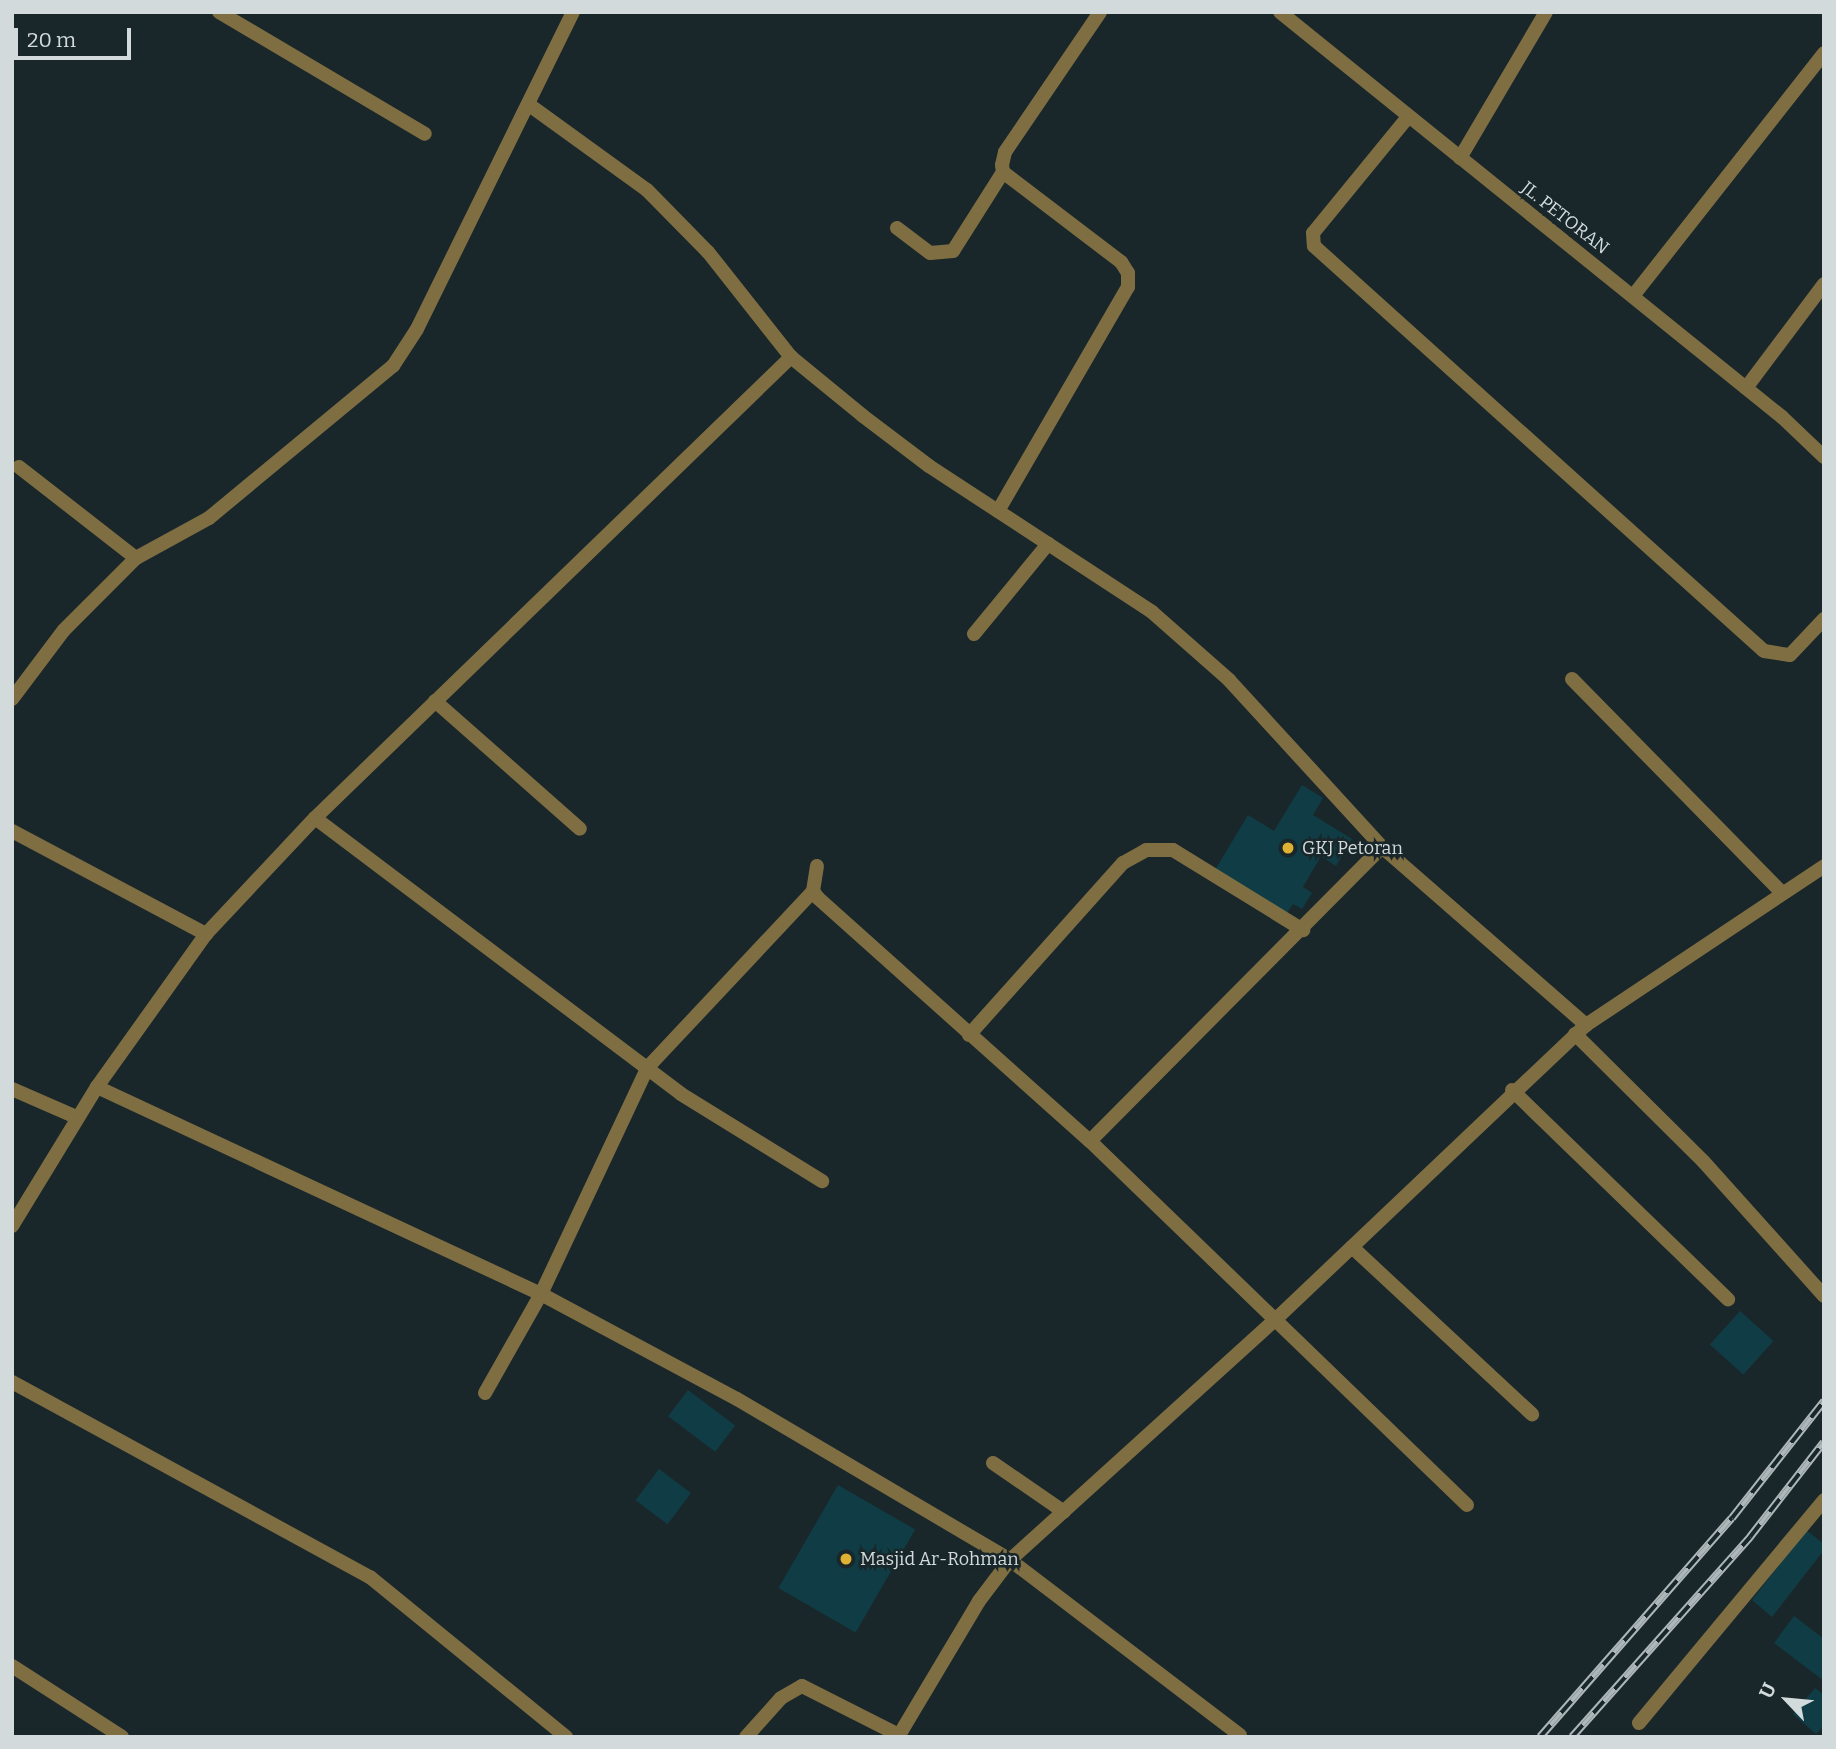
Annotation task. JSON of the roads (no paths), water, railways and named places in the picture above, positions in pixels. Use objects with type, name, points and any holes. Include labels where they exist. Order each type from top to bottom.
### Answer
[{"type":"street","points":[[219,12],[425,134]]},
{"type":"street","points":[[12,699],[64,630],[136,558],[209,518],[393,366],[417,329],[573,12]]},
{"type":"street","points":[[897,228],[930,253],[953,251],[1003,172],[1005,152],[1100,12]]},
{"type":"street","name":"JL. PETORAN","points":[[1280,12],[1746,388],[1824,457]]},
{"type":"street","points":[[1460,158],[1546,12]]},
{"type":"street","points":[[1633,296],[1824,53]]},
{"type":"street","points":[[528,104],[647,190],[708,252],[791,357],[929,466],[1152,612],[1229,680],[1381,847],[1580,1029],[1824,1296]]},
{"type":"street","points":[[1408,117],[1313,233],[1318,251],[1764,651],[1790,655],[1824,619]]},
{"type":"street","points":[[998,511],[1121,302],[1129,279],[1121,262],[1003,172]]},
{"type":"street","points":[[1746,388],[1824,284]]},
{"type":"street","points":[[12,1226],[76,1117],[206,934],[315,818],[791,357]]},
{"type":"street","points":[[19,467],[136,558]]},
{"type":"street","points":[[974,634],[1048,544]]},
{"type":"street","points":[[1572,679],[1782,893]]},
{"type":"street","points":[[435,701],[580,829]]},
{"type":"street","points":[[315,818],[681,1094],[822,1181]]},
{"type":"street","points":[[12,831],[206,934]]},
{"type":"street","points":[[1090,1142],[1303,930],[1381,847]]},
{"type":"street","points":[[969,1035],[1123,863],[1146,850],[1173,850],[1303,930]]},
{"type":"street","points":[[485,1393],[541,1294],[648,1067],[813,891],[817,866]]},
{"type":"street","points":[[746,1737],[781,1698],[802,1686],[899,1736],[979,1601],[1010,1560],[1276,1319],[1512,1090],[1580,1029],[1824,866]]},
{"type":"street","points":[[813,891],[1090,1142],[1467,1505]]},
{"type":"street","points":[[97,1087],[541,1294],[737,1399],[1010,1560],[1240,1735]]},
{"type":"street","points":[[12,1089],[76,1117]]},
{"type":"street","points":[[1512,1090],[1728,1299]]},
{"type":"street","points":[[1352,1247],[1532,1414]]},
{"type":"street","points":[[12,1382],[370,1577],[566,1737]]},
{"type":"street","points":[[993,1463],[1064,1512]]},
{"type":"street","points":[[1640,1724],[1824,1500]]},
{"type":"street","points":[[12,1666],[122,1737]]},
{"type":"railway","points":[[1540,1737],[1732,1518],[1824,1401]]},
{"type":"railway","points":[[1572,1737],[1750,1537],[1824,1442]]},
{"type":"place","name":"GKJ Petoran","points":[[1288,848]]},
{"type":"place","name":"Masjid Ar-Rohman","points":[[846,1559]]}]
